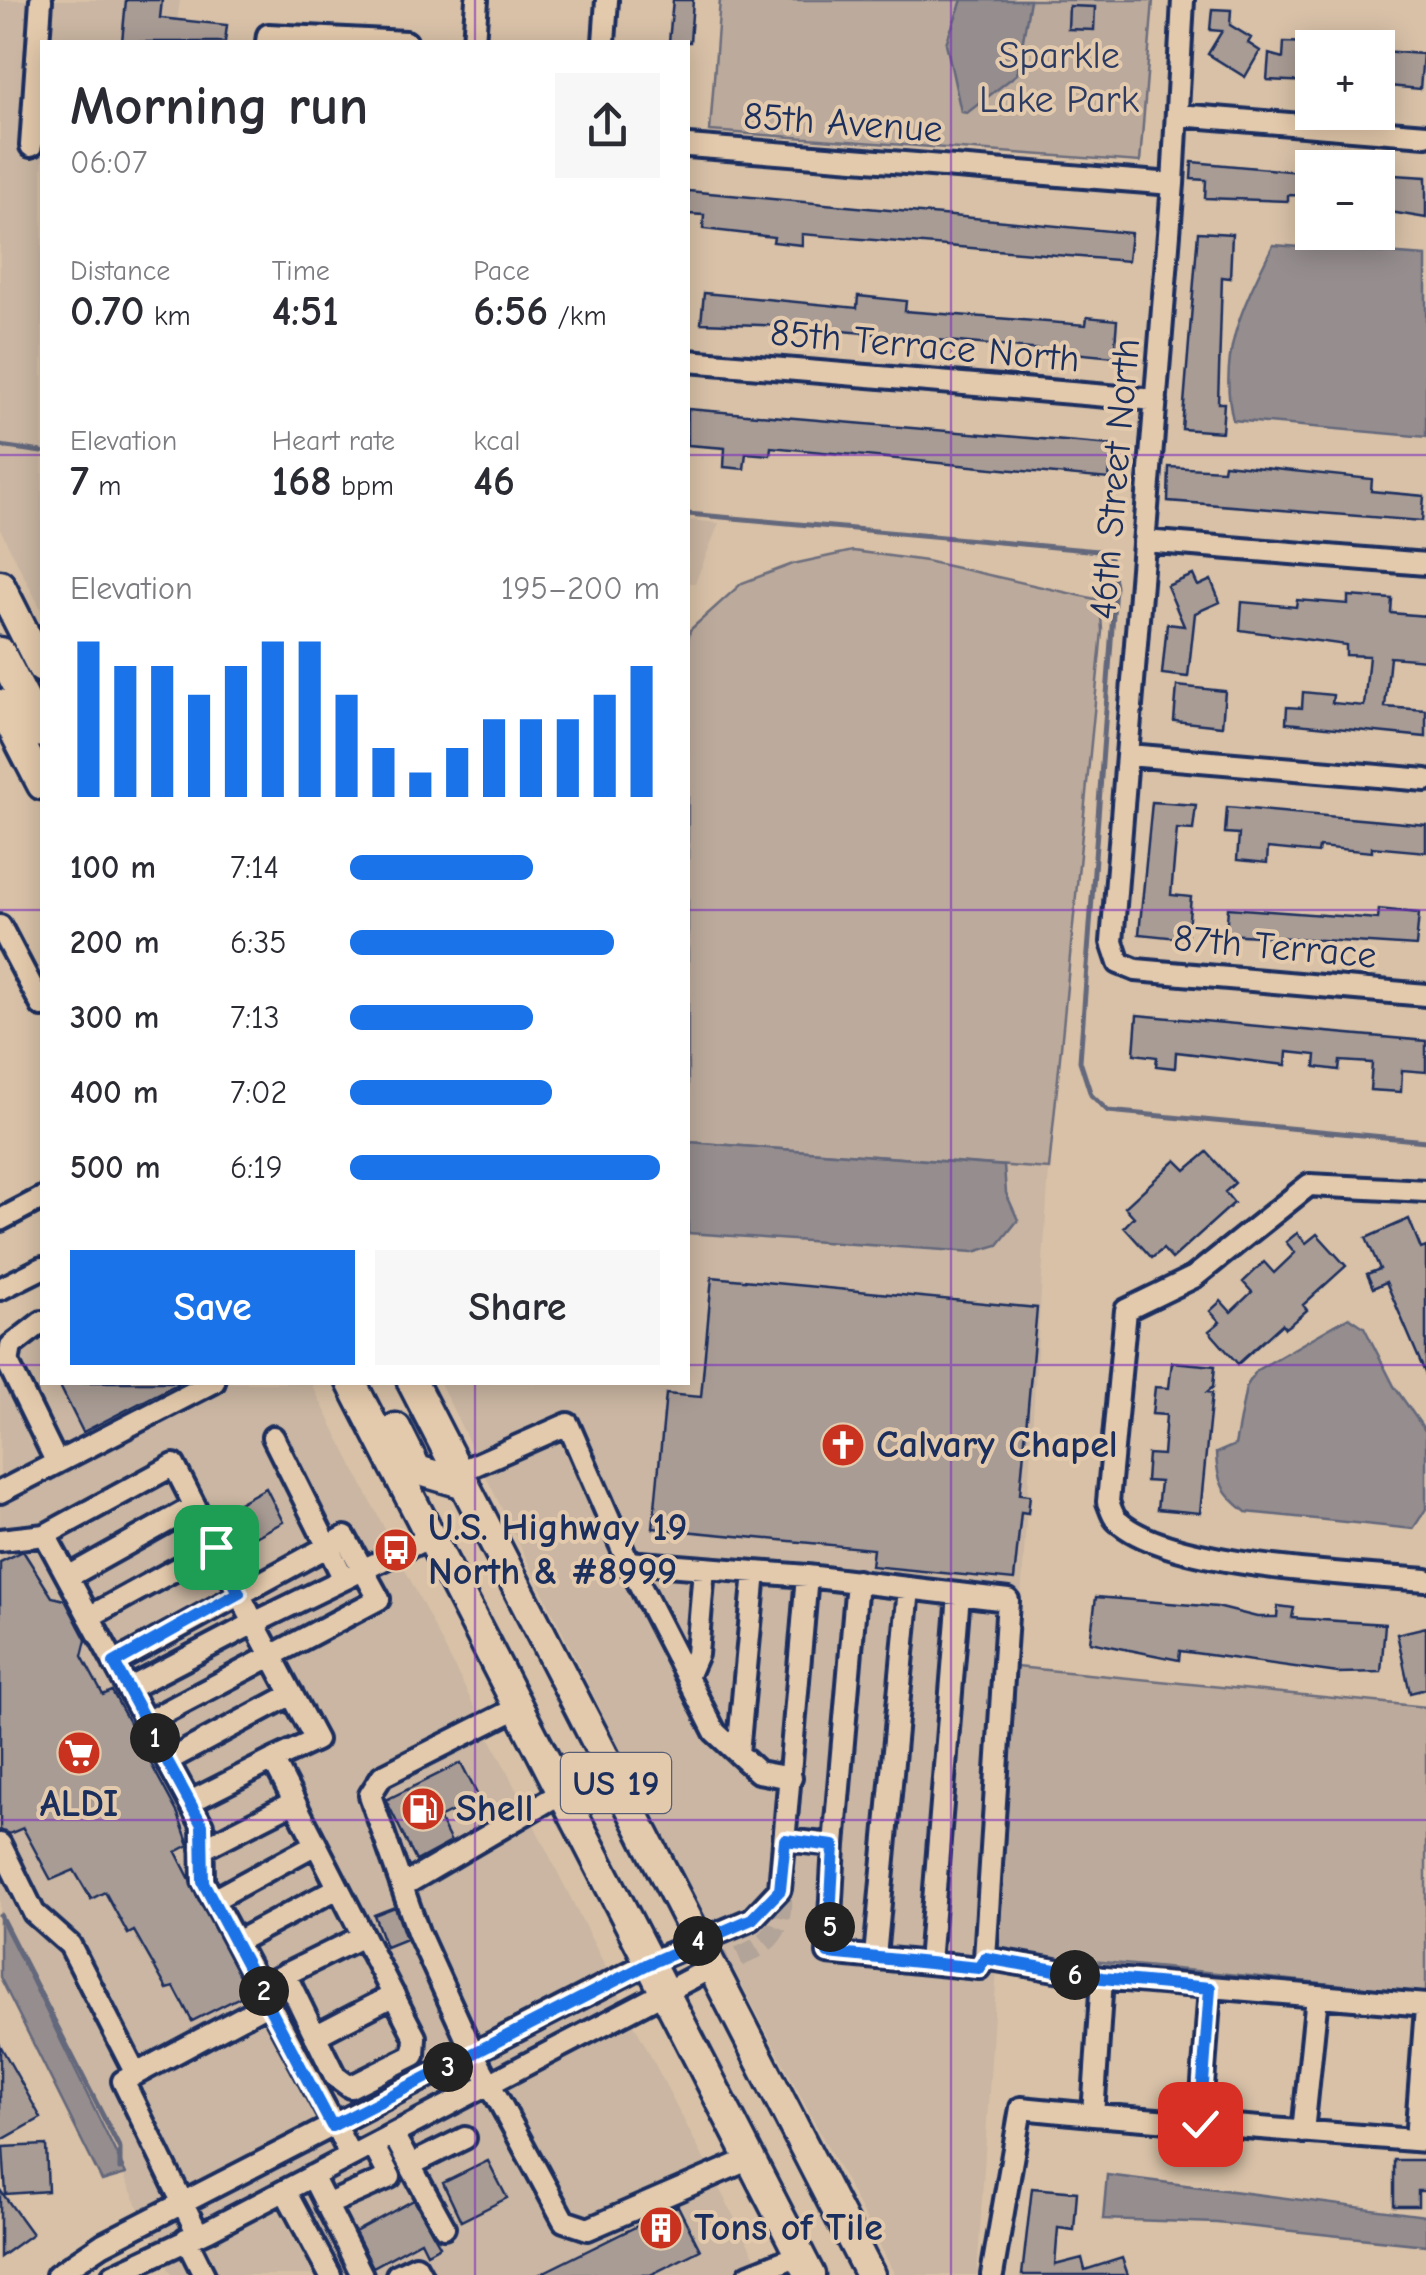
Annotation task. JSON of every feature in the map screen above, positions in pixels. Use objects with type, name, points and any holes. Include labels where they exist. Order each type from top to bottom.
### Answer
[{"type":"highway","points":[[0,585],[40,664]]},
{"type":"highway","points":[[0,652],[40,729]]},
{"type":"highway","points":[[0,704],[40,780]]},
{"type":"highway","name":"US 19","points":[[353,1385],[804,2265]]},
{"type":"highway","points":[[374,1385],[418,1470],[462,1478]]},
{"type":"highway","name":"US 19","points":[[414,1385],[870,2275]]},
{"type":"street","points":[[31,146],[41,0]]},
{"type":"street","points":[[474,40],[477,0]]},
{"type":"street","points":[[604,40],[607,0]]},
{"type":"street","name":"46th Street North","points":[[1119,962],[1112,942],[1173,184],[1183,0]]},
{"type":"street","points":[[267,40],[268,35],[367,40]]},
{"type":"street","points":[[1178,115],[1426,135]]},
{"type":"street","name":"85th Avenue","points":[[690,146],[1173,184]]},
{"type":"street","name":"85th Terrace North","points":[[690,362],[1156,400]]},
{"type":"street","points":[[1144,541],[1426,564]]},
{"type":"street","points":[[1128,755],[1426,780]]},
{"type":"street","points":[[0,926],[40,1002]]},
{"type":"street","name":"87th Terrace","points":[[1119,962],[1136,970],[1426,995]]},
{"type":"street","points":[[1426,1191],[1310,1185],[1194,1277],[1126,1310],[1108,1502],[1116,1521],[1149,1540],[1200,1553],[1251,1565],[1426,1580]]},
{"type":"street","points":[[0,1220],[40,1199]]},
{"type":"street","points":[[0,1290],[40,1269]]},
{"type":"street","points":[[40,1324],[10,1346],[8,1363],[57,1463]]},
{"type":"street","points":[[0,1492],[208,1385]]},
{"type":"street","points":[[462,1478],[568,1424],[628,1562],[715,1732],[758,1772],[791,1778]]},
{"type":"street","points":[[146,1722],[378,1599],[328,1546],[273,1436]]},
{"type":"street","points":[[0,1540],[45,1535],[174,1465],[316,1740],[190,1802]]},
{"type":"street","points":[[68,1577],[195,1506]]},
{"type":"street","points":[[45,1535],[202,1825],[203,1882],[351,2156]]},
{"type":"street","points":[[128,1689],[430,1537]]},
{"type":"street","points":[[114,1663],[328,1546]]},
{"type":"street","points":[[90,1617],[216,1547]]},
{"type":"street","points":[[628,1562],[807,1576],[857,1581],[1008,1600],[985,1958],[979,1968],[828,1953],[857,1581]]},
{"type":"street","points":[[686,1677],[697,1654],[704,1568]]},
{"type":"street","points":[[738,1753],[756,1572]]},
{"type":"street","points":[[57,2275],[104,2244],[648,1964],[752,1919],[780,1890],[807,1576]]},
{"type":"street","points":[[875,1958],[909,1588]]},
{"type":"street","points":[[928,1963],[959,1594]]},
{"type":"street","points":[[167,1761],[292,1694]]},
{"type":"street","points":[[517,1708],[382,1776],[370,1795],[418,1932],[473,2054],[564,2221],[588,2229],[750,2158]]},
{"type":"street","points":[[273,1760],[415,2037],[414,2055],[350,2087],[335,2076],[285,1974]]},
{"type":"street","points":[[404,1885],[561,1793]]},
{"type":"street","points":[[202,1848],[294,1802]]},
{"type":"street","points":[[785,1840],[834,1846]]},
{"type":"street","points":[[0,1844],[34,1912],[70,1945],[136,2074]]},
{"type":"street","points":[[214,1900],[316,1844]]},
{"type":"street","points":[[236,1942],[338,1888]]},
{"type":"street","points":[[204,2275],[184,2202],[123,2080],[265,1995],[285,1974],[363,1936]]},
{"type":"street","points":[[985,1958],[1102,1978],[1426,2006],[1421,2141],[1020,2108],[992,2275]]},
{"type":"street","points":[[113,2275],[285,2191],[711,1968]]},
{"type":"street","points":[[1093,2116],[1102,1978]]},
{"type":"street","points":[[1200,2124],[1210,1988]]},
{"type":"street","points":[[316,2036],[394,1995]]},
{"type":"street","points":[[1304,2132],[1316,1996]]},
{"type":"street","points":[[393,2134],[444,2227]]},
{"type":"street","points":[[410,2165],[465,2138]]},
{"type":"street","points":[[326,2206],[390,2177],[373,2145]]},
{"type":"street","points":[[312,2176],[362,2275]]},
{"type":"street","points":[[285,2191],[330,2275]]},
{"type":"street","points":[[750,2275],[804,2265]]},
{"type":"street","points":[[397,2275],[416,2266],[421,2275]]},
{"type":"shaded area","points":[[0,0],[32,0],[22,156],[40,157],[40,607],[0,529]]},
{"type":"shaded area","points":[[51,0],[180,0],[174,40],[48,40]]},
{"type":"shaded area","points":[[962,0],[1030,0],[1017,74],[967,113],[961,112],[946,43]]},
{"type":"shaded area","points":[[1273,245],[1295,247],[1295,250],[1426,256],[1426,437],[1233,420],[1228,373],[1243,309]]},
{"type":"shaded area","points":[[690,520],[719,523],[695,583],[690,583]]},
{"type":"shaded area","points":[[690,1142],[1004,1166],[1006,1193],[1018,1220],[998,1245],[974,1252],[690,1233]]},
{"type":"shaded area","points":[[1004,1166],[1049,1169],[977,2275],[895,2275],[652,1814],[441,1385],[690,1385],[690,1233],[789,1238],[1018,1220],[1006,1193]]},
{"type":"shaded area","points":[[1349,1317],[1364,1327],[1394,1386],[1426,1432],[1426,1509],[1413,1529],[1246,1512],[1220,1480],[1216,1453],[1235,1445],[1246,1387],[1257,1370]]},
{"type":"shaded area","points":[[40,1319],[40,1385],[312,1385],[608,1972],[141,2212],[0,1916],[0,1338]]},
{"type":"shaded area","points":[[0,1916],[126,2174],[102,2181],[0,1977]]},
{"type":"shaded area","points":[[617,1991],[624,2003],[206,2220],[155,2240],[151,2231]]},
{"type":"shaded area","points":[[633,2022],[764,2275],[172,2275],[164,2259],[213,2240]]},
{"type":"shaded area","points":[[1107,2175],[1426,2216],[1426,2245],[1217,2223],[1103,2219]]},
{"type":"green space","name":"Sparkle Lake Park","points":[[720,0],[1153,0],[1140,162],[710,131]]},
{"type":"green space","points":[[853,551],[926,561],[1100,600],[1102,631],[1049,1169],[690,1142],[690,630],[742,583],[793,564]]},
{"type":"green space","points":[[1016,1667],[1426,1707],[1426,1993],[998,1952]]},
{"type":"building","points":[[126,0],[162,0],[160,18],[227,25],[225,40],[122,40]]},
{"type":"building","points":[[673,0],[693,0],[690,42],[669,40]]},
{"type":"building","points":[[1069,6],[1095,7],[1094,30],[1068,29]]},
{"type":"building","points":[[1212,9],[1231,10],[1230,25],[1251,38],[1248,43],[1260,51],[1245,77],[1208,54],[1222,31],[1210,30]]},
{"type":"building","points":[[1284,42],[1295,42],[1295,81],[1267,80],[1269,54],[1283,58]]},
{"type":"building","points":[[1395,52],[1423,54],[1420,89],[1395,87]]},
{"type":"building","points":[[1192,162],[1295,171],[1295,195],[1288,195],[1288,201],[1205,198],[1206,180],[1191,179]]},
{"type":"building","points":[[1395,175],[1426,177],[1426,218],[1395,213]]},
{"type":"building","points":[[690,191],[1131,233],[1128,261],[802,234],[802,245],[773,242],[774,237],[703,229],[704,215],[690,214]]},
{"type":"building","points":[[1198,232],[1232,234],[1230,278],[1222,277],[1218,403],[1224,403],[1222,432],[1182,429]]},
{"type":"building","points":[[704,293],[857,308],[858,296],[906,301],[905,311],[1086,325],[1087,317],[1117,320],[1114,357],[790,326],[701,323]]},
{"type":"building","points":[[690,409],[1112,445],[1109,479],[771,447],[770,455],[746,453],[744,469],[724,467],[725,448],[690,445]]},
{"type":"building","points":[[1224,464],[1372,479],[1371,491],[1424,496],[1422,521],[1168,501],[1169,467],[1223,470]]},
{"type":"building","points":[[1193,575],[1198,586],[1211,580],[1220,602],[1195,613],[1188,677],[1162,674],[1167,624],[1184,626],[1167,586]]},
{"type":"building","points":[[1348,596],[1392,599],[1391,613],[1426,616],[1426,660],[1390,657],[1385,707],[1426,710],[1426,737],[1286,723],[1287,707],[1302,708],[1303,692],[1333,695],[1332,703],[1364,706],[1369,656],[1346,655],[1346,645],[1240,630],[1242,602],[1296,607],[1297,600],[1348,604]]},
{"type":"building","points":[[1177,686],[1225,691],[1222,726],[1174,721]]},
{"type":"building","points":[[1152,802],[1196,805],[1193,830],[1177,829],[1171,895],[1191,897],[1187,939],[1139,934]]},
{"type":"building","points":[[1227,807],[1426,825],[1426,852],[1319,847],[1318,853],[1268,848],[1267,863],[1237,860],[1239,834],[1225,833]]},
{"type":"building","points":[[1228,908],[1378,919],[1379,909],[1419,913],[1416,946],[1226,934]]},
{"type":"building","points":[[1137,1015],[1426,1041],[1426,1072],[1402,1070],[1401,1092],[1370,1090],[1372,1063],[1340,1061],[1339,1070],[1315,1067],[1316,1055],[1287,1052],[1286,1065],[1176,1052],[1175,1068],[1156,1066],[1157,1057],[1134,1054]]},
{"type":"building","points":[[1207,1152],[1235,1183],[1225,1192],[1234,1203],[1172,1259],[1163,1249],[1152,1258],[1124,1227],[1134,1217],[1125,1207],[1176,1160],[1186,1170]]},
{"type":"building","points":[[1409,1219],[1421,1249],[1426,1247],[1426,1375],[1386,1282],[1373,1288],[1367,1274],[1380,1269],[1366,1238]]},
{"type":"building","points":[[1297,1233],[1306,1243],[1317,1234],[1346,1266],[1303,1305],[1307,1310],[1285,1328],[1282,1324],[1238,1364],[1209,1331],[1220,1322],[1210,1311],[1221,1301],[1231,1312],[1252,1292],[1243,1282],[1264,1262],[1274,1273],[1295,1253],[1286,1242]]},
{"type":"building","name":"Calvary Chapel","points":[[712,1277],[1037,1308],[1020,1494],[1030,1495],[1028,1513],[1021,1512],[1014,1580],[871,1566],[873,1549],[653,1528],[666,1394],[701,1397]]},
{"type":"building","points":[[1172,1362],[1215,1366],[1213,1387],[1207,1392],[1212,1393],[1200,1513],[1157,1509],[1160,1482],[1146,1481],[1148,1454],[1163,1455],[1166,1415],[1152,1414],[1155,1387],[1169,1388]]},
{"type":"building","points":[[60,1385],[175,1385],[83,1432]]},
{"type":"building","points":[[266,1488],[283,1522],[244,1543],[226,1510]]},
{"type":"building","points":[[23,1551],[52,1597],[65,1600],[86,1640],[82,1656],[103,1695],[112,1691],[178,1814],[189,1845],[176,1852],[248,1993],[192,2021],[174,1987],[167,1989],[134,1931],[128,1934],[105,1892],[91,1899],[74,1870],[51,1880],[23,1828],[9,1834],[0,1830],[0,1562]]},
{"type":"building","points":[[1096,1597],[1217,1607],[1257,1617],[1277,1617],[1278,1606],[1294,1608],[1292,1618],[1385,1624],[1381,1672],[1338,1673],[1180,1651],[1179,1660],[1090,1642]]},
{"type":"building","points":[[1426,1627],[1426,1689],[1410,1693],[1397,1634]]},
{"type":"building","name":"Shell","points":[[461,1763],[479,1798],[439,1818],[451,1842],[416,1861],[386,1800]]},
{"type":"building","points":[[395,1907],[406,1939],[386,1947],[374,1915]]},
{"type":"building","points":[[0,2045],[41,2118],[0,2141]]},
{"type":"building","points":[[46,2145],[48,2191],[6,2194],[3,2147]]},
{"type":"building","points":[[1394,2160],[1426,2160],[1426,2191],[1418,2191],[1418,2206],[1394,2206]]},
{"type":"building","points":[[488,2161],[507,2198],[461,2221],[443,2183]]},
{"type":"building","points":[[1032,2188],[1077,2192],[1074,2230],[1058,2228],[1055,2265],[1082,2258],[1085,2270],[1122,2258],[1128,2275],[1022,2275]]},
{"type":"building","points":[[0,2190],[32,2234],[0,2257]]},
{"type":"building","points":[[414,2200],[440,2246],[427,2253],[421,2241],[373,2267],[355,2232]]},
{"type":"building","name":"Tons of Tile","points":[[678,2206],[700,2250],[650,2275],[538,2275]]},
{"type":"waterway","points":[[0,446],[40,452]]},
{"type":"waterway","points":[[690,514],[1109,552],[1115,587],[1080,1061],[1091,1095],[1108,1111],[1426,1141]]},
{"type":"waterway","points":[[0,1915],[120,2149],[120,2169]]},
{"type":"tunnel","points":[[711,1968],[754,1950],[773,1933],[779,1922],[780,1889]]},
{"type":"place","name":"Calvary Chapel","points":[[843,1445]]},
{"type":"place","name":"U.S. Highway 19 North & #8999","points":[[396,1550]]},
{"type":"place","name":"ALDI","points":[[79,1753]]},
{"type":"place","name":"Shell","points":[[423,1809]]},
{"type":"place","name":"Tons of Tile","points":[[661,2228]]},
{"type":"route","points":[[216,1547],[239,1593],[114,1663],[202,1825],[203,1882],[332,2126],[648,1964],[752,1919],[780,1890],[785,1840],[834,1846],[828,1953],[979,1968],[985,1958],[1023,1968],[1210,1988],[1200,2124]]}]
